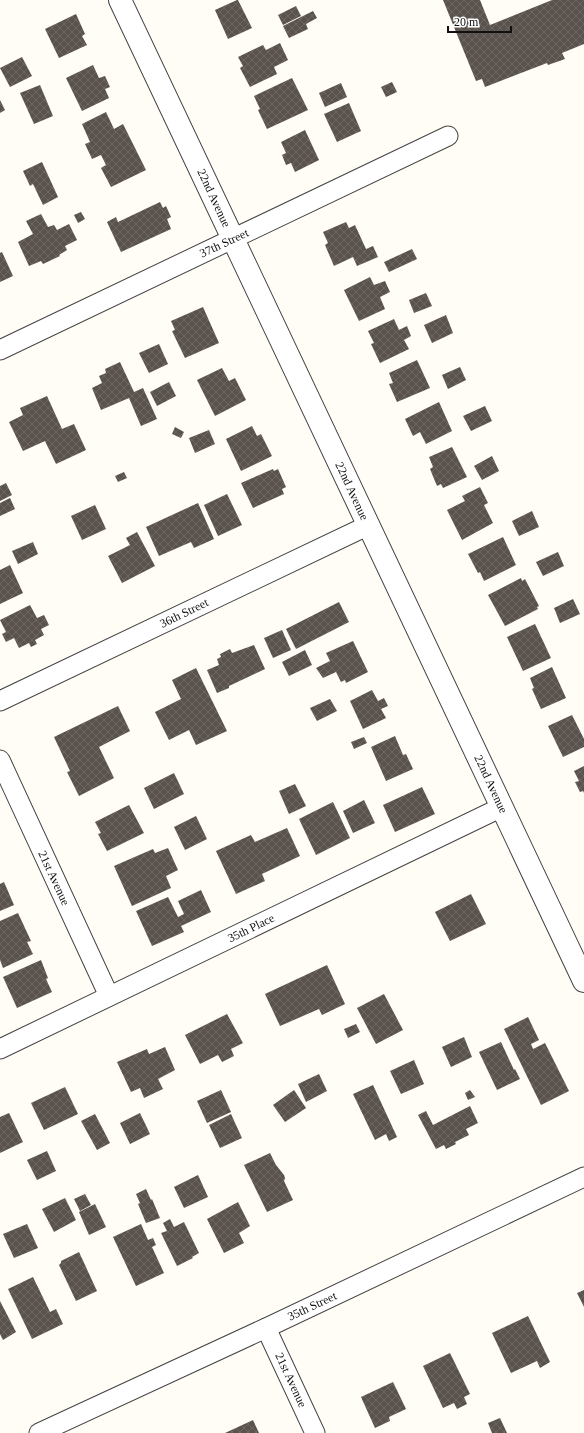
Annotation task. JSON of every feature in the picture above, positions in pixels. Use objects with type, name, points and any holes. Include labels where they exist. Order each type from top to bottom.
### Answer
[{"type":"street","name":"22nd Avenue","points":[[120,0],[584,982]]},
{"type":"street","name":"37th Street","points":[[0,350],[448,136]]},
{"type":"street","name":"36th Street","points":[[0,701],[369,525]]},
{"type":"street","name":"21st Avenue","points":[[0,760],[109,996]]},
{"type":"street","name":"35th Place","points":[[0,1049],[502,807]]},
{"type":"street","name":"35th Street","points":[[39,1433],[266,1328],[584,1177]]},
{"type":"street","name":"21st Avenue","points":[[266,1328],[315,1433]]},
{"type":"building","points":[[237,0],[252,28],[228,39],[215,10]]},
{"type":"building","points":[[443,0],[480,0],[490,25],[552,0],[584,0],[584,44],[562,53],[565,59],[548,65],[547,63],[485,87],[482,79],[476,81]]},
{"type":"building","points":[[296,6],[301,16],[283,25],[278,15]]},
{"type":"building","points":[[313,11],[317,18],[306,24],[308,29],[289,38],[283,26]]},
{"type":"building","points":[[76,14],[85,34],[82,36],[87,45],[59,58],[45,29]]},
{"type":"building","points":[[280,43],[288,60],[274,67],[277,74],[250,87],[240,68],[243,66],[238,57],[263,45],[266,50]]},
{"type":"building","points":[[22,57],[32,76],[10,87],[0,68]]},
{"type":"building","points":[[93,65],[99,78],[105,76],[110,87],[105,89],[109,98],[82,111],[66,78]]},
{"type":"building","points":[[292,78],[308,110],[267,129],[258,110],[260,109],[254,96]]},
{"type":"building","points":[[392,82],[397,92],[386,97],[381,87]]},
{"type":"building","points":[[341,83],[347,97],[325,107],[319,93]]},
{"type":"building","points":[[40,85],[53,116],[34,124],[20,93]]},
{"type":"building","points":[[0,100],[5,110],[0,113]]},
{"type":"building","points":[[349,103],[361,131],[337,142],[324,114]]},
{"type":"building","points":[[106,112],[114,129],[123,124],[146,170],[111,187],[101,168],[106,165],[101,155],[92,159],[85,144],[90,142],[82,124]]},
{"type":"building","points":[[305,130],[319,160],[295,172],[291,163],[286,165],[282,155],[286,153],[281,142]]},
{"type":"building","points":[[42,162],[58,197],[43,205],[33,184],[30,186],[23,171]]},
{"type":"building","points":[[160,202],[163,208],[166,206],[171,217],[167,219],[171,229],[121,252],[107,222],[116,217],[118,222]]},
{"type":"building","points":[[81,212],[85,219],[78,223],[74,215]]},
{"type":"building","points":[[41,214],[48,227],[54,225],[57,230],[69,224],[77,240],[65,246],[67,250],[59,255],[60,256],[43,264],[41,261],[29,266],[18,242],[33,234],[26,221]]},
{"type":"building","points":[[346,222],[349,228],[355,225],[366,249],[373,246],[378,257],[357,266],[353,257],[334,266],[325,245],[328,243],[323,232]]},
{"type":"building","points":[[412,249],[417,259],[389,272],[384,262]]},
{"type":"building","points":[[2,252],[13,276],[0,282],[0,253]]},
{"type":"building","points":[[370,277],[374,285],[385,281],[390,292],[380,297],[385,309],[359,321],[344,290]]},
{"type":"building","points":[[426,293],[432,306],[414,313],[409,300]]},
{"type":"building","points":[[203,307],[219,343],[185,358],[172,331],[175,330],[171,321]]},
{"type":"building","points":[[446,315],[453,333],[432,343],[424,325]]},
{"type":"building","points":[[394,319],[399,330],[407,326],[411,336],[404,340],[409,349],[380,363],[371,344],[374,343],[368,331]]},
{"type":"building","points":[[159,344],[168,364],[149,373],[139,353]]},
{"type":"building","points":[[417,360],[430,388],[397,402],[389,384],[393,383],[389,373]]},
{"type":"building","points":[[120,362],[134,392],[143,388],[157,419],[141,426],[129,398],[101,410],[92,388],[102,383],[99,376],[106,373],[105,369]]},
{"type":"building","points":[[460,367],[466,380],[448,389],[442,375]]},
{"type":"building","points":[[222,368],[229,381],[235,378],[246,400],[215,416],[197,380]]},
{"type":"building","points":[[169,382],[176,396],[157,406],[150,392]]},
{"type":"building","points":[[47,396],[62,429],[74,424],[86,450],[56,464],[45,441],[23,451],[9,422],[23,415],[20,408]]},
{"type":"building","points":[[439,402],[452,431],[426,444],[420,432],[413,436],[405,419]]},
{"type":"building","points":[[485,406],[492,421],[471,431],[463,416]]},
{"type":"building","points":[[252,426],[257,436],[261,434],[272,456],[241,471],[226,439]]},
{"type":"building","points":[[175,427],[184,432],[181,438],[172,434]]},
{"type":"building","points":[[209,430],[215,444],[195,453],[189,438]]},
{"type":"building","points":[[452,447],[467,477],[443,488],[441,484],[437,486],[430,469],[433,467],[429,457]]},
{"type":"building","points":[[492,456],[499,471],[482,480],[474,466]]},
{"type":"building","points":[[273,469],[274,471],[278,469],[286,487],[282,489],[284,494],[253,508],[241,483]]},
{"type":"building","points":[[124,472],[127,478],[118,482],[115,476]]},
{"type":"building","points":[[6,483],[12,495],[0,501],[0,486]]},
{"type":"building","points":[[480,487],[488,503],[484,505],[493,523],[462,540],[447,510],[465,501],[462,496]]},
{"type":"building","points":[[227,494],[242,525],[218,536],[204,505]]},
{"type":"building","points":[[10,498],[15,509],[0,516],[0,503]]},
{"type":"building","points":[[198,503],[214,539],[194,548],[191,542],[159,556],[146,527]]},
{"type":"building","points":[[95,505],[106,529],[82,540],[71,516]]},
{"type":"building","points":[[532,511],[539,527],[519,536],[512,521]]},
{"type":"building","points":[[137,532],[155,566],[122,583],[108,556],[130,545],[126,538]]},
{"type":"building","points":[[503,537],[516,565],[484,581],[468,554]]},
{"type":"building","points":[[33,542],[38,554],[18,564],[12,551]]},
{"type":"building","points":[[558,552],[564,566],[543,576],[536,562]]},
{"type":"building","points":[[10,565],[23,593],[0,604],[0,570]]},
{"type":"building","points":[[521,578],[522,581],[525,579],[539,606],[537,607],[538,609],[505,626],[488,595]]},
{"type":"building","points":[[573,599],[580,614],[560,623],[554,608]]},
{"type":"building","points":[[339,602],[349,622],[296,649],[286,629]]},
{"type":"building","points":[[30,605],[37,618],[44,615],[49,625],[41,629],[44,635],[35,640],[37,644],[31,647],[29,643],[19,648],[14,638],[6,642],[2,634],[6,632],[0,620]]},
{"type":"building","points":[[535,624],[551,658],[523,671],[507,637]]},
{"type":"building","points":[[282,630],[291,650],[273,658],[264,638]]},
{"type":"building","points":[[353,641],[368,672],[346,683],[345,680],[341,682],[336,672],[323,678],[316,668],[330,661],[326,653]]},
{"type":"building","points":[[254,645],[265,669],[217,693],[207,670],[219,665],[217,659],[221,657],[220,654],[230,649],[232,653]]},
{"type":"building","points":[[305,650],[312,665],[289,676],[282,662]]},
{"type":"building","points":[[552,667],[566,698],[541,709],[532,689],[534,688],[530,678]]},
{"type":"building","points":[[196,668],[227,731],[196,745],[189,730],[169,740],[155,712],[181,699],[172,680]]},
{"type":"building","points":[[372,690],[378,701],[384,698],[388,706],[381,709],[386,718],[363,729],[350,701]]},
{"type":"building","points":[[330,699],[337,711],[317,721],[310,708]]},
{"type":"building","points":[[118,706],[130,731],[99,747],[114,778],[79,796],[67,772],[70,771],[54,737]]},
{"type":"building","points":[[572,715],[584,739],[584,747],[563,757],[548,726]]},
{"type":"building","points":[[395,736],[403,755],[406,754],[413,769],[386,781],[371,747]]},
{"type":"building","points":[[364,737],[367,743],[354,749],[351,742]]},
{"type":"building","points":[[584,766],[584,793],[583,791],[580,792],[575,782],[579,781],[574,771]]},
{"type":"building","points":[[174,773],[184,794],[154,809],[144,788]]},
{"type":"building","points":[[295,784],[306,806],[289,814],[279,791]]},
{"type":"building","points":[[422,787],[435,814],[395,832],[383,805]]},
{"type":"building","points":[[364,800],[375,823],[353,833],[343,811]]},
{"type":"building","points":[[333,802],[350,838],[316,855],[299,819]]},
{"type":"building","points":[[129,805],[144,833],[107,851],[98,834],[101,833],[95,822]]},
{"type":"building","points":[[196,816],[207,839],[185,850],[174,827]]},
{"type":"building","points":[[287,828],[300,856],[262,874],[265,881],[236,894],[216,851],[251,835],[255,842]]},
{"type":"building","points":[[168,848],[178,870],[166,876],[171,888],[132,906],[114,866],[153,849],[155,853]]},
{"type":"building","points":[[4,882],[14,905],[0,911],[0,884]]},
{"type":"building","points":[[201,890],[211,912],[181,926],[184,932],[152,946],[136,911],[168,897],[178,917],[184,914],[178,901]]},
{"type":"building","points":[[471,894],[486,924],[450,941],[435,912]]},
{"type":"building","points":[[18,913],[31,941],[27,942],[33,954],[3,968],[0,960],[0,921]]},
{"type":"building","points":[[41,960],[48,978],[46,979],[52,992],[17,1008],[3,977]]},
{"type":"building","points":[[327,965],[345,1004],[322,1015],[319,1009],[280,1026],[265,994]]},
{"type":"building","points":[[384,994],[403,1030],[376,1044],[357,1008]]},
{"type":"building","points":[[227,1014],[243,1043],[231,1049],[234,1056],[222,1062],[218,1055],[200,1064],[185,1035]]},
{"type":"building","points":[[528,1017],[539,1040],[531,1044],[533,1049],[545,1043],[569,1091],[541,1105],[504,1029]]},
{"type":"building","points":[[356,1024],[360,1032],[348,1038],[344,1029]]},
{"type":"building","points":[[464,1037],[472,1057],[451,1067],[442,1047]]},
{"type":"building","points":[[501,1042],[514,1070],[515,1069],[520,1079],[497,1090],[479,1052]]},
{"type":"building","points":[[165,1047],[175,1070],[158,1079],[163,1089],[144,1098],[140,1088],[131,1092],[117,1062],[147,1049],[149,1054]]},
{"type":"building","points":[[414,1060],[424,1084],[401,1094],[390,1071]]},
{"type":"building","points":[[319,1074],[327,1091],[306,1102],[298,1084]]},
{"type":"building","points":[[373,1085],[397,1137],[389,1141],[386,1134],[375,1140],[353,1094]]},
{"type":"building","points":[[65,1087],[78,1114],[44,1130],[31,1103]]},
{"type":"building","points":[[221,1090],[231,1112],[207,1123],[197,1101]]},
{"type":"building","points":[[294,1090],[306,1108],[285,1122],[273,1105]]},
{"type":"building","points":[[470,1090],[475,1097],[468,1100],[465,1093]]},
{"type":"building","points":[[470,1106],[478,1123],[466,1129],[469,1135],[455,1142],[456,1144],[446,1149],[444,1145],[436,1149],[418,1115],[426,1111],[433,1125]]},
{"type":"building","points":[[9,1113],[23,1142],[0,1153],[0,1117]]},
{"type":"building","points":[[140,1113],[150,1134],[130,1144],[120,1123]]},
{"type":"building","points":[[95,1114],[110,1143],[97,1150],[81,1121]]},
{"type":"building","points":[[231,1114],[242,1138],[220,1148],[209,1125]]},
{"type":"building","points":[[47,1151],[56,1171],[37,1180],[27,1160]]},
{"type":"building","points":[[270,1153],[276,1165],[284,1175],[284,1181],[293,1200],[267,1212],[244,1165]]},
{"type":"building","points":[[198,1175],[208,1197],[184,1208],[174,1187]]},
{"type":"building","points":[[146,1189],[160,1218],[146,1223],[138,1204],[140,1203],[136,1194]]},
{"type":"building","points":[[85,1194],[91,1205],[80,1211],[74,1199]]},
{"type":"building","points":[[65,1198],[76,1220],[54,1232],[42,1209]]},
{"type":"building","points":[[238,1202],[250,1226],[239,1233],[244,1243],[224,1253],[207,1219]]},
{"type":"building","points":[[95,1204],[106,1227],[89,1235],[79,1212]]},
{"type":"building","points":[[170,1219],[174,1227],[184,1222],[199,1253],[192,1257],[193,1258],[177,1266],[161,1233],[167,1231],[163,1223]]},
{"type":"building","points":[[27,1224],[38,1248],[14,1258],[3,1234]]},
{"type":"building","points":[[141,1224],[148,1240],[153,1238],[156,1245],[152,1247],[164,1273],[136,1286],[113,1237]]},
{"type":"building","points":[[79,1252],[97,1291],[76,1301],[59,1265],[61,1261]]},
{"type":"building","points":[[33,1277],[50,1312],[56,1309],[63,1324],[32,1339],[8,1289]]},
{"type":"building","points":[[584,1290],[584,1307],[577,1293]]},
{"type":"building","points":[[0,1301],[16,1332],[3,1340],[0,1334]]},
{"type":"building","points":[[528,1316],[550,1362],[540,1368],[537,1361],[511,1373],[492,1333]]},
{"type":"building","points":[[450,1353],[470,1394],[464,1397],[467,1404],[457,1409],[454,1403],[443,1408],[423,1366]]},
{"type":"building","points":[[393,1382],[406,1409],[389,1417],[390,1421],[375,1428],[361,1397]]},
{"type":"building","points":[[500,1418],[507,1433],[492,1433],[488,1423]]},
{"type":"building","points":[[253,1420],[259,1433],[225,1433]]}]
